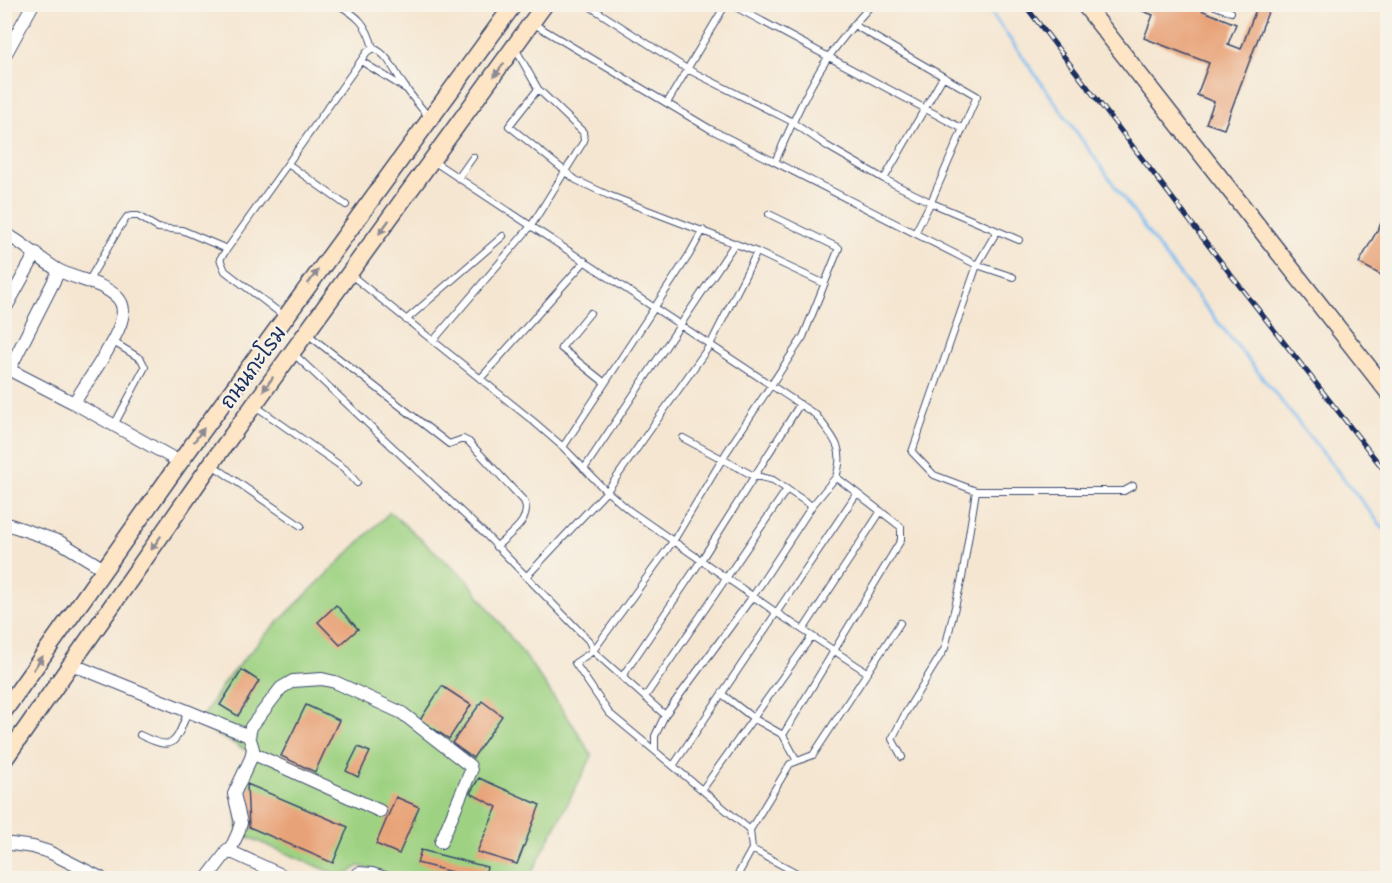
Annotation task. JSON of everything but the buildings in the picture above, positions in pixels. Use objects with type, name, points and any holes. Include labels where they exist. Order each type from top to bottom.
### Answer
[{"type":"main road","name":"ถนนกะโรม","points":[[4,711],[180,462],[514,4]]},
{"type":"main road","name":"ถนนกะโรม","points":[[4,760],[291,352],[515,48],[544,4]]},
{"type":"main road","points":[[1084,4],[1388,392]]},
{"type":"main road","points":[[285,317],[306,332]]},
{"type":"street","points":[[4,57],[33,4]]},
{"type":"street","points":[[4,233],[59,271],[89,280],[117,297],[123,306],[122,320],[112,341],[74,403]]},
{"type":"street","points":[[4,311],[36,254]]},
{"type":"street","points":[[59,271],[7,368],[180,462]]},
{"type":"street","points":[[4,523],[60,542],[104,570]]},
{"type":"street","points":[[71,664],[249,736]]},
{"type":"street","points":[[207,879],[233,844],[241,823],[234,794],[252,753],[249,736],[251,727],[257,716],[281,688],[294,681],[322,679],[335,682],[402,713],[470,766],[471,771],[441,842]]},
{"type":"street","points":[[252,753],[380,811]]},
{"type":"street","points":[[4,843],[49,852],[99,878]]},
{"type":"street","points":[[228,850],[288,879]]},
{"type":"street","points":[[355,879],[359,873],[372,874],[386,879]]},
{"type":"lane","points":[[337,4],[362,22],[369,32],[373,48]]},
{"type":"lane","points":[[586,4],[687,69],[793,123],[884,179],[1019,240]]},
{"type":"lane","points":[[667,103],[728,4],[963,129]]},
{"type":"lane","points":[[775,162],[793,123],[829,58],[872,4]]},
{"type":"lane","points":[[1210,4],[1231,12]]},
{"type":"lane","points":[[532,23],[710,129],[977,265],[1013,277]]},
{"type":"lane","points":[[854,24],[977,96],[915,233]]},
{"type":"lane","points":[[285,317],[225,271],[220,259],[361,61],[373,48]]},
{"type":"lane","points":[[373,48],[386,58],[406,89],[430,119]]},
{"type":"lane","points":[[433,341],[531,226],[584,141],[583,132],[538,89],[515,48]]},
{"type":"lane","points":[[361,61],[406,89]]},
{"type":"lane","points":[[884,179],[943,77]]},
{"type":"lane","points":[[538,89],[509,126],[565,173],[608,195],[735,243],[824,283]]},
{"type":"lane","points":[[458,178],[473,157]]},
{"type":"lane","points":[[432,161],[816,415],[839,447],[836,477],[813,506],[753,596],[665,715],[655,736],[655,751]]},
{"type":"lane","points":[[288,165],[346,206]]},
{"type":"lane","points":[[750,830],[609,713],[575,663],[593,651],[674,540],[722,460],[803,337],[839,248],[769,214]]},
{"type":"lane","points":[[89,280],[127,217],[138,216],[158,228],[182,230],[227,249]]},
{"type":"lane","points":[[563,447],[703,230]]},
{"type":"lane","points":[[997,231],[977,265],[912,452],[934,475],[976,492],[1124,491],[1133,486]]},
{"type":"lane","points":[[406,320],[503,236]]},
{"type":"lane","points":[[584,469],[735,243]]},
{"type":"lane","points":[[526,577],[606,491],[710,345],[757,252]]},
{"type":"lane","points":[[481,378],[585,261]]},
{"type":"lane","points":[[350,274],[481,378],[563,447],[606,491],[630,511],[868,673]]},
{"type":"lane","points":[[590,313],[561,348],[605,383]]},
{"type":"lane","points":[[306,332],[449,444],[460,439],[466,440],[524,501],[527,508],[524,519],[496,547]]},
{"type":"lane","points":[[112,341],[141,359],[145,367],[114,425]]},
{"type":"lane","points":[[291,352],[496,547],[589,641],[593,651],[665,715]]},
{"type":"lane","points":[[622,677],[702,559],[800,404]]},
{"type":"lane","points":[[254,405],[345,469],[357,483]]},
{"type":"lane","points":[[683,438],[756,476],[773,480],[813,506]]},
{"type":"lane","points":[[211,464],[302,526]]},
{"type":"lane","points":[[783,735],[901,540],[901,527],[836,477]]},
{"type":"lane","points":[[645,698],[787,489]]},
{"type":"lane","points":[[902,757],[892,739],[945,648],[962,578],[976,492]]},
{"type":"lane","points":[[673,766],[857,493]]},
{"type":"lane","points":[[803,630],[881,511]]},
{"type":"lane","points":[[736,879],[752,849],[750,830],[790,764],[813,755],[900,623]]},
{"type":"lane","points":[[702,790],[812,636]]},
{"type":"lane","points":[[722,694],[753,718],[783,735],[797,761]]},
{"type":"lane","points":[[140,735],[159,744],[167,745],[179,735],[188,711]]},
{"type":"lane","points":[[752,849],[806,879]]},
{"type":"green space","points":[[390,512],[467,580],[528,660],[592,756],[529,878],[399,878],[359,866],[343,877],[238,833],[236,789],[252,753],[198,725],[224,682],[265,635]]},
{"type":"waterway","points":[[985,4],[1164,255],[1388,534]]},
{"type":"railway","points":[[1024,4],[1231,275],[1388,475]]}]
